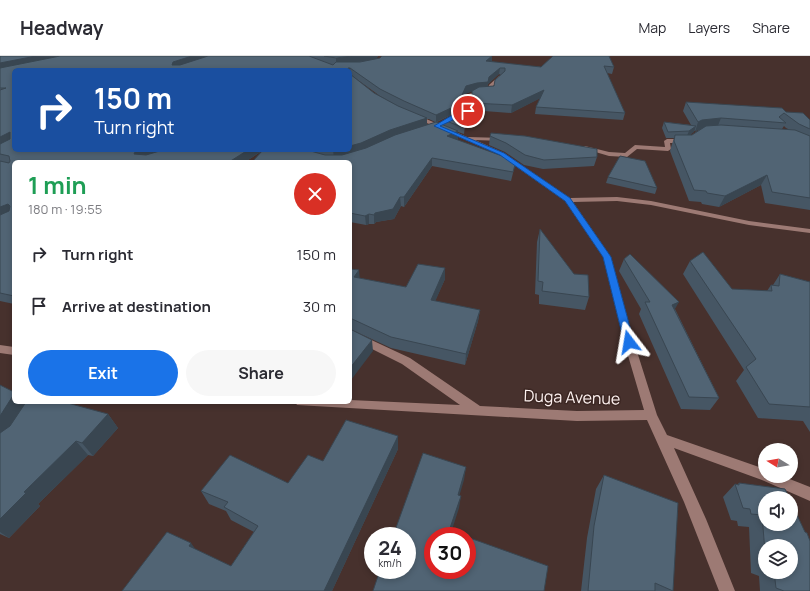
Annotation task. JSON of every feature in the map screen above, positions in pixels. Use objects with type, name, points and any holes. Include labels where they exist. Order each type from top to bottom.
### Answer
[{"type":"street","points":[[449,119],[468,111],[466,103],[468,96],[478,92],[490,91],[491,86],[501,77]]},
{"type":"street","points":[[408,114],[502,154],[568,200],[607,257],[629,342],[651,416],[663,439],[727,591]]},
{"type":"street","points":[[464,138],[507,139]]},
{"type":"street","points":[[578,146],[609,154],[627,155],[635,147],[668,149],[667,141],[688,141],[692,138]]},
{"type":"street","points":[[568,200],[617,200],[651,203],[749,223],[810,231]]},
{"type":"street","points":[[352,335],[406,361],[476,410]]},
{"type":"street","points":[[0,349],[12,351]]},
{"type":"street","name":"Duga Avenue","points":[[345,404],[577,416],[651,416]]},
{"type":"street","points":[[663,439],[758,473]]},
{"type":"street","points":[[783,483],[810,494]]},
{"type":"building","points":[[0,56],[36,56],[0,63]]},
{"type":"building","points":[[60,56],[192,56],[173,62],[172,65],[180,65],[208,56],[309,56],[333,65],[336,62],[360,62],[380,58],[382,56],[492,56],[486,61],[541,67],[553,56],[609,56],[614,67],[604,66],[625,113],[536,107],[544,90],[512,105],[472,103],[472,91],[479,87],[494,86],[495,80],[505,71],[505,68],[500,68],[489,77],[488,82],[466,86],[462,95],[464,102],[436,115],[380,89],[352,68],[12,68],[12,152],[135,152],[134,154],[146,155],[156,152],[245,152],[232,160],[12,160],[12,296],[0,293],[0,215],[9,211],[10,206],[8,204],[0,207],[0,161],[9,163],[10,161],[9,156],[0,154],[0,144],[10,139],[10,132],[0,137],[0,90],[6,88],[0,88],[0,68]]},
{"type":"building","points":[[324,56],[352,56],[336,58]]},
{"type":"building","points":[[352,76],[374,93],[398,106],[427,118],[390,130],[352,145]]},
{"type":"building","points":[[686,102],[782,108],[786,112],[803,113],[810,120],[810,129],[799,124],[784,113],[779,117],[786,123],[721,118],[702,120],[698,122]]},
{"type":"building","points":[[467,109],[464,128],[444,120],[459,112]]},
{"type":"building","points":[[436,122],[458,131],[447,136],[516,161],[513,172],[432,158],[404,197],[400,197],[393,209],[375,213],[374,215],[369,214],[365,216],[352,213],[352,160],[254,160],[261,152],[314,152],[325,155],[342,155],[366,148],[395,135]]},
{"type":"building","points":[[664,122],[696,126],[689,131],[668,132]]},
{"type":"building","points":[[721,125],[795,130],[810,136],[810,198],[772,192],[767,175],[725,196],[707,193],[706,191],[694,190],[674,141],[675,135],[692,135],[706,126]]},
{"type":"building","points":[[491,133],[525,136],[597,149],[597,157],[544,160],[525,155],[506,143],[490,136]]},
{"type":"building","points":[[620,156],[645,161],[657,188],[608,177]]},
{"type":"building","points":[[540,229],[574,274],[588,275],[589,297],[542,291],[543,282],[538,281]]},
{"type":"building","points":[[703,252],[732,289],[772,291],[771,285],[779,286],[780,274],[810,282],[810,407],[769,404],[746,367],[756,359],[690,261]]},
{"type":"building","points":[[630,254],[679,302],[672,305],[719,398],[689,397],[645,302],[650,302],[624,259]]},
{"type":"building","points":[[418,264],[445,268],[431,300],[480,310],[466,354],[391,337],[352,319],[352,269],[359,270],[354,277],[406,287]]},
{"type":"building","points":[[352,330],[372,340],[352,365]]},
{"type":"building","points":[[0,385],[12,391],[12,397],[0,416]]},
{"type":"building","points":[[25,404],[71,404],[108,414],[82,443],[76,441],[24,492],[26,493],[0,519],[0,433],[10,426]]},
{"type":"building","points":[[346,420],[398,436],[324,591],[122,591],[167,532],[191,543],[189,546],[231,566],[258,526],[224,507],[228,502],[201,491],[230,455],[288,483],[308,455],[323,461]]},
{"type":"building","points":[[423,453],[466,467],[458,495],[461,496],[450,527],[424,527],[424,579],[476,579],[476,540],[548,566],[544,591],[373,591],[377,579],[416,579],[416,527],[396,527]]},
{"type":"building","points":[[604,475],[678,503],[673,591],[655,583],[655,591],[588,591],[594,526]]},
{"type":"building","points":[[739,483],[785,489],[786,491],[758,491],[758,515],[751,514],[750,509],[743,508],[735,484],[739,485]]},
{"type":"building","points":[[798,517],[810,541],[810,591],[784,591],[776,588],[775,579],[798,579],[798,539],[764,539],[763,531],[798,531]]},
{"type":"route","points":[[468,111],[456,115],[436,126],[502,154],[568,200],[607,257],[629,342]]}]
